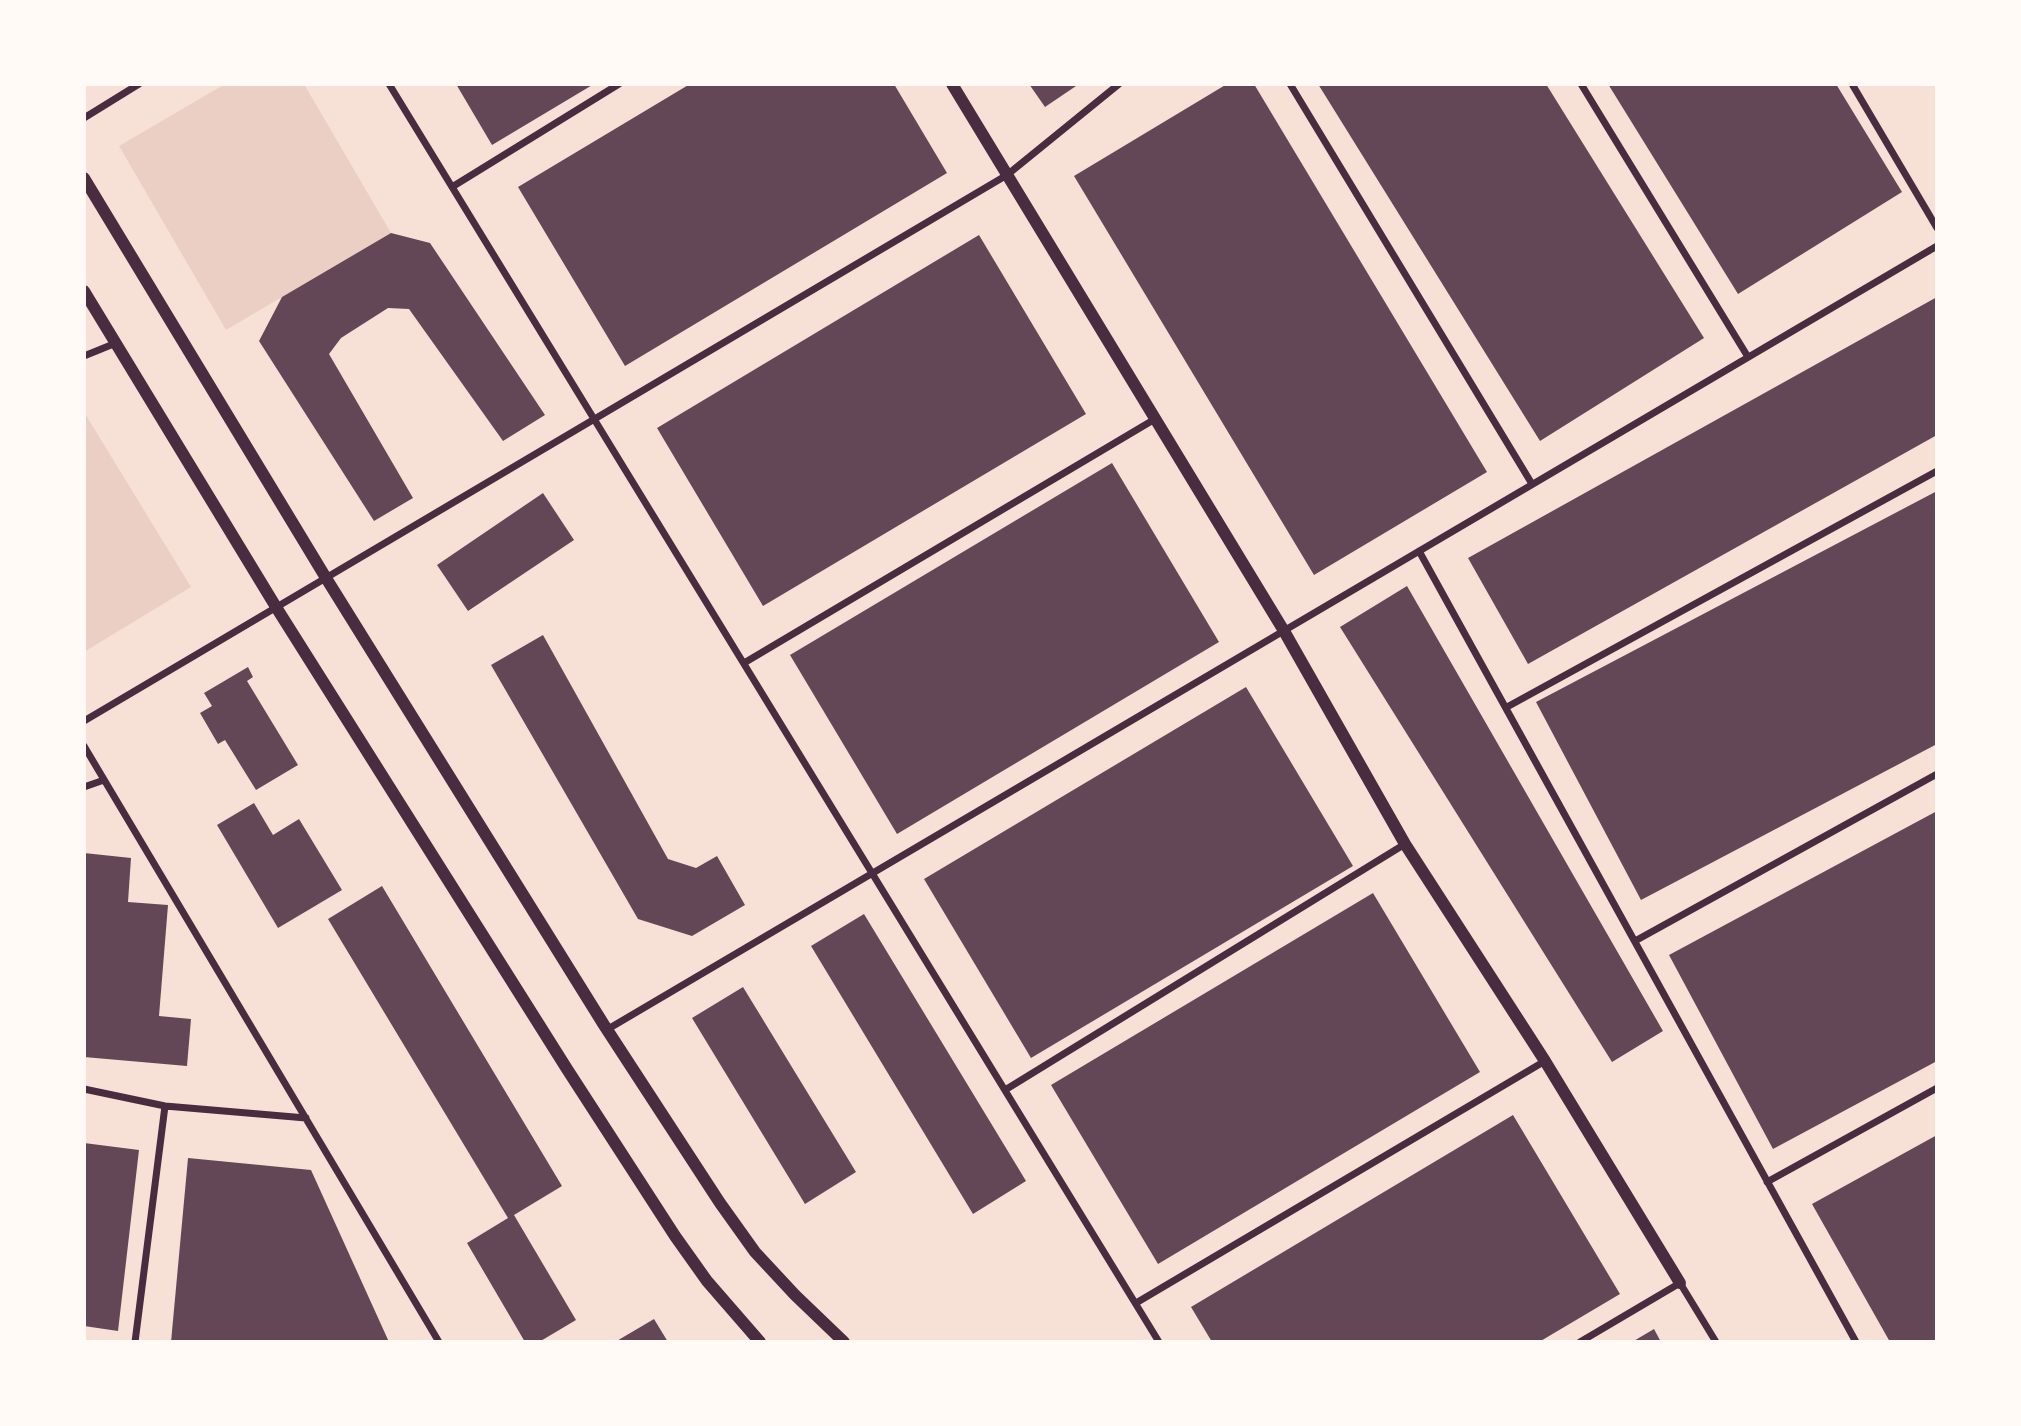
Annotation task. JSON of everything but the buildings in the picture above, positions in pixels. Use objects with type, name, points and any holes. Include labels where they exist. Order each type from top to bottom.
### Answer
[{"type":"street","points":[[84,118],[139,84]]},
{"type":"street","points":[[389,84],[1159,1342]]},
{"type":"street","points":[[452,187],[620,84]]},
{"type":"street","points":[[952,84],[1284,631],[1405,844],[1545,1061],[1716,1342]]},
{"type":"street","points":[[84,720],[1007,174],[1119,84]]},
{"type":"street","points":[[1290,84],[1532,484]]},
{"type":"street","points":[[1581,84],[1748,357]]},
{"type":"street","points":[[1852,84],[1937,228]]},
{"type":"street","points":[[84,178],[326,578],[720,1203],[755,1252],[844,1342]]},
{"type":"street","points":[[608,1029],[1937,246]]},
{"type":"street","points":[[84,291],[276,607],[559,1058],[675,1236],[707,1281],[760,1342]]},
{"type":"street","points":[[84,356],[116,343]]},
{"type":"street","points":[[744,663],[1155,419]]},
{"type":"street","points":[[1507,707],[1937,471]]},
{"type":"street","points":[[1419,551],[1856,1342]]},
{"type":"street","points":[[84,746],[439,1342]]},
{"type":"street","points":[[1634,941],[1937,774]]},
{"type":"street","points":[[84,787],[104,780]]},
{"type":"street","points":[[1005,1090],[1405,844]]},
{"type":"street","points":[[1136,1303],[1545,1061]]},
{"type":"street","points":[[1768,1182],[1937,1088]]},
{"type":"street","points":[[84,1089],[165,1106],[306,1118]]},
{"type":"street","points":[[135,1342],[165,1106]]},
{"type":"street","points":[[1580,1342],[1680,1283]]},
{"type":"shaded area","points":[[225,84],[304,84],[391,233],[226,330],[119,146]]},
{"type":"shaded area","points":[[84,412],[191,587],[84,652]]}]
